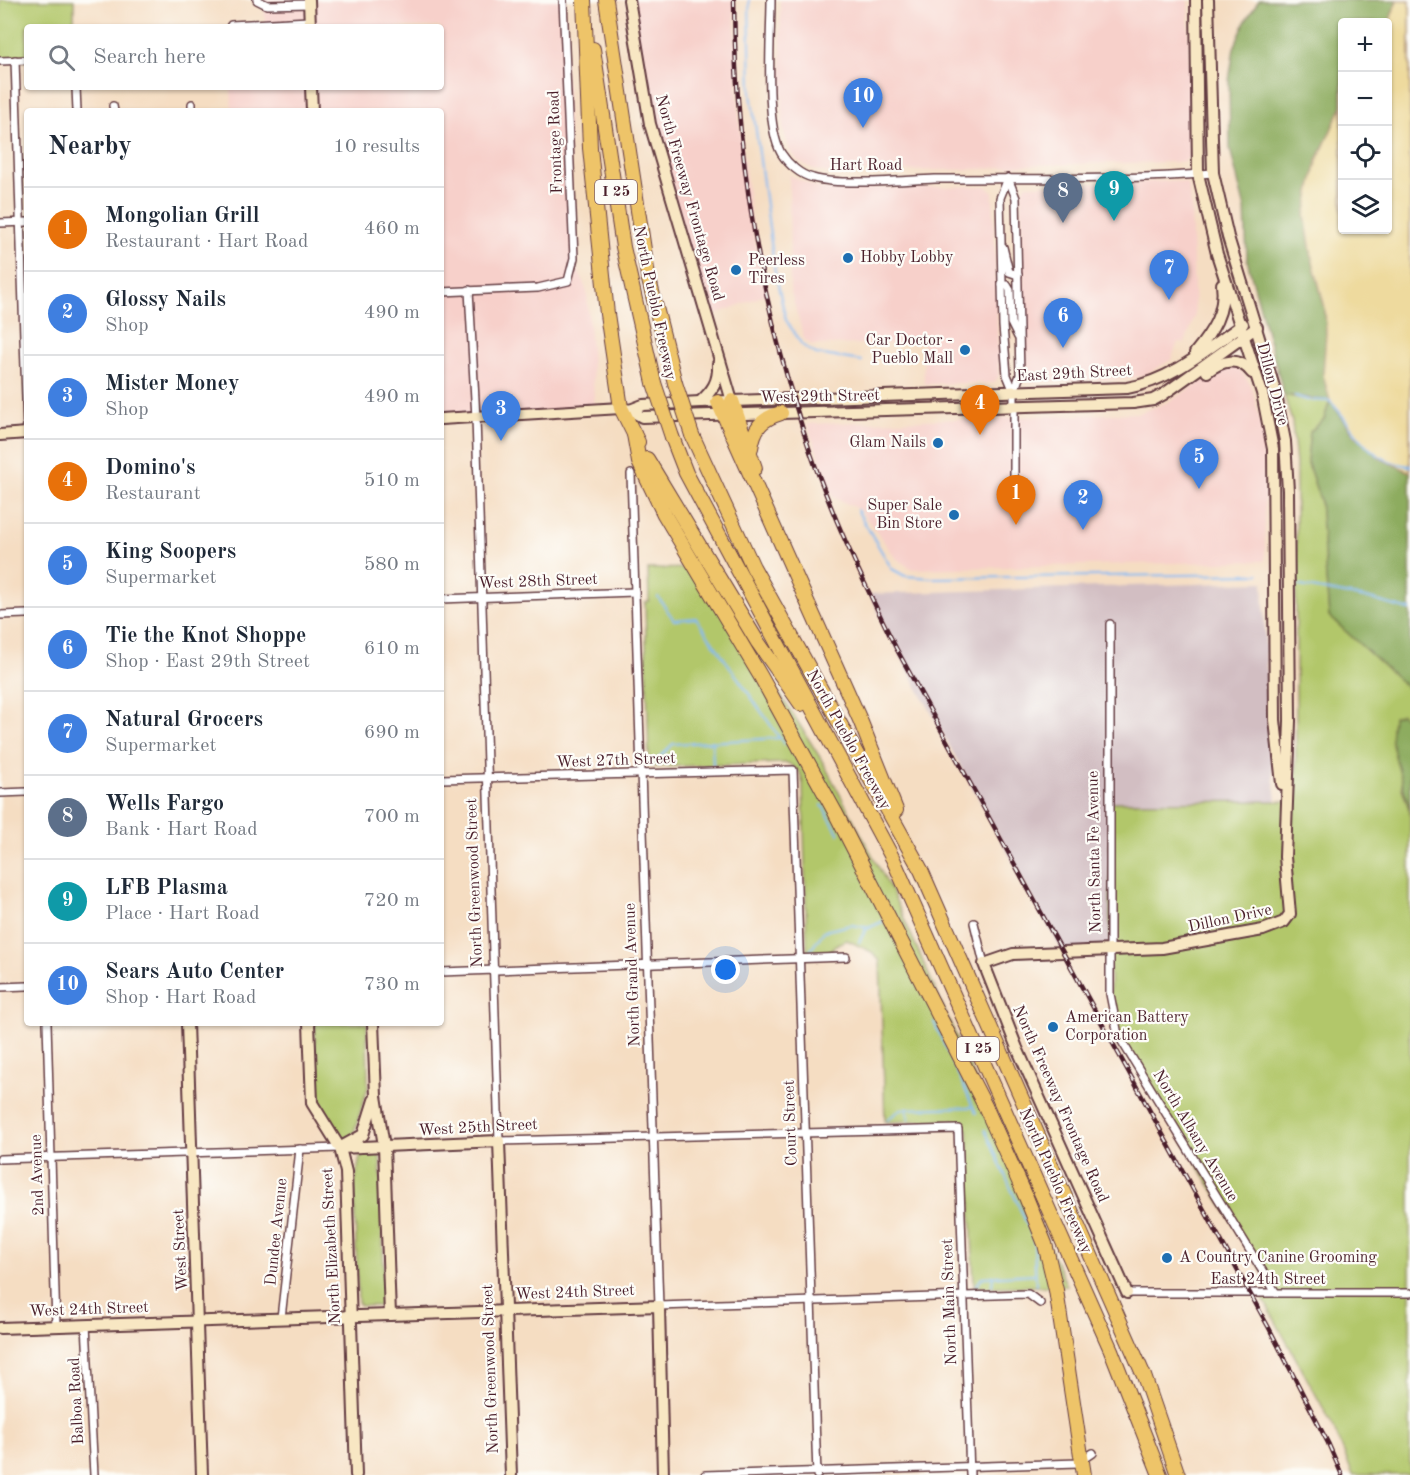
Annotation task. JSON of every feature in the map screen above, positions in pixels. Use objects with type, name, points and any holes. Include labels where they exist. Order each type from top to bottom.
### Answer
[{"type":"highway","name":"North Pueblo Freeway","points":[[585,0],[623,247],[654,383],[686,473],[893,859],[1112,1350],[1160,1475]]},
{"type":"highway","points":[[585,0],[590,148],[606,303],[625,409],[634,435],[639,462],[664,513],[761,677],[840,822],[985,1106],[1026,1197],[1045,1244],[1056,1290],[1086,1463]]},
{"type":"highway","name":"North Pueblo Freeway","points":[[606,0],[648,276],[675,383],[692,435],[753,567],[921,870],[1144,1376],[1178,1475]]},
{"type":"highway","points":[[728,408],[751,451],[764,505]]},
{"type":"highway","points":[[728,408],[764,505],[860,720],[921,870]]},
{"type":"highway","points":[[751,451],[754,431],[760,423],[781,413]]},
{"type":"highway","points":[[634,435],[757,641],[835,753]]},
{"type":"highway","points":[[1160,1419],[1188,1475]]},
{"type":"street","points":[[257,0],[267,5],[309,2],[310,24]]},
{"type":"street","name":"Frontage Road","points":[[469,290],[538,288],[568,281],[574,258],[563,0]]},
{"type":"street","name":"North Freeway Frontage Road","points":[[628,0],[650,124],[717,349],[728,408]]},
{"type":"street","name":"Hart Road","points":[[771,0],[774,134],[781,153],[794,168],[810,178],[825,181],[1213,173]]},
{"type":"street","name":"Dillon Drive","points":[[1196,0],[1198,174],[1217,254],[1262,393],[1273,449],[1275,720],[1286,817]]},
{"type":"street","name":"Dillon Drive","points":[[1112,950],[1162,948],[1263,930],[1284,922],[1290,914],[1285,857],[1290,721],[1288,492],[1285,441],[1275,390],[1256,322],[1228,237],[1213,173],[1208,0]]},
{"type":"street","points":[[0,223],[24,222],[15,60]]},
{"type":"street","points":[[0,61],[24,60]]},
{"type":"street","points":[[76,90],[77,108]]},
{"type":"street","points":[[311,90],[312,108]]},
{"type":"street","points":[[1008,178],[1000,198],[1002,285],[1007,375],[1014,392]]},
{"type":"street","points":[[1008,178],[1016,198],[1020,375],[1014,392],[1014,494]]},
{"type":"street","points":[[1001,242],[1010,272],[1018,275]]},
{"type":"street","points":[[1187,363],[1214,330],[1220,313],[1223,293],[1217,254]]},
{"type":"street","points":[[1002,285],[1007,285],[1010,290],[1011,323],[1019,339]]},
{"type":"street","points":[[444,292],[469,290]]},
{"type":"street","name":"North Greenwood Street","points":[[469,290],[476,418],[511,1475]]},
{"type":"street","name":"East 29th Street","points":[[728,408],[1127,388],[1145,385],[1256,322]]},
{"type":"street","name":"East 29th Street","points":[[1014,408],[1133,403],[1153,400],[1164,394],[1241,332]]},
{"type":"street","points":[[700,402],[713,390],[718,375],[717,349]]},
{"type":"street","points":[[1164,394],[1193,381],[1216,364],[1232,360],[1247,366],[1256,379]]},
{"type":"street","name":"West 29th Street","points":[[444,419],[625,409],[644,405],[700,402],[728,408],[781,413],[1014,408]]},
{"type":"street","name":"West 29th Street","points":[[625,409],[642,417],[728,408]]},
{"type":"street","points":[[0,435],[24,432]]},
{"type":"street","name":"North Grand Avenue","points":[[632,474],[663,1475]]},
{"type":"street","name":"West 28th Street","points":[[444,599],[635,592]]},
{"type":"street","points":[[0,615],[24,614]]},
{"type":"street","name":"North Santa Fe Avenue","points":[[984,964],[1013,954],[1112,950],[1110,624]]},
{"type":"street","name":"West 27th Street","points":[[444,779],[793,770]]},
{"type":"street","name":"Court Street","points":[[793,770],[817,1473]]},
{"type":"street","points":[[0,793],[24,792]]},
{"type":"street","name":"North Freeway Frontage Road","points":[[974,923],[984,964],[1017,1048],[1127,1293]]},
{"type":"street","name":"North Albany Avenue","points":[[1112,950],[1110,994],[1118,1035],[1276,1293]]},
{"type":"street","points":[[444,972],[846,957]]},
{"type":"street","points":[[0,987],[24,986]]},
{"type":"street","name":"2nd Avenue","points":[[46,1026],[56,1326]]},
{"type":"street","name":"West Street","points":[[187,1026],[199,1321],[202,1475]]},
{"type":"street","name":"North Elizabeth Street","points":[[309,1026],[312,1102],[340,1148],[346,1172],[356,1475]]},
{"type":"street","points":[[373,1026],[376,1095],[384,1146],[390,1315]]},
{"type":"street","points":[[340,1148],[363,1135],[376,1095]]},
{"type":"street","name":"West 25th Street","points":[[0,1159],[805,1131],[880,1132],[958,1129]]},
{"type":"street","name":"North Main Street","points":[[958,1129],[970,1471]]},
{"type":"street","name":"Dundee Avenue","points":[[281,1318],[300,1149]]},
{"type":"street","name":"East 24th Street","points":[[1127,1293],[1410,1293]]},
{"type":"street","name":"West 24th Street","points":[[0,1328],[963,1295],[1028,1294],[1040,1303]]},
{"type":"street","name":"Balboa Road","points":[[86,1325],[94,1475]]},
{"type":"street","points":[[705,1475],[970,1471],[1086,1463]]},
{"type":"shaded area","points":[[264,0],[563,0],[574,258],[587,292],[595,410],[444,419],[444,108],[232,108],[231,90],[444,90],[444,24],[262,24],[265,23]]},
{"type":"shaded area","points":[[629,0],[734,0],[739,119],[752,227],[767,294],[707,318],[650,124]]},
{"type":"shaded area","points":[[780,0],[1188,0],[1191,155],[1185,161],[1177,162],[1021,165],[983,169],[827,173],[815,170],[799,162],[790,151],[783,130]]},
{"type":"shaded area","points":[[789,175],[816,187],[829,189],[986,186],[993,192],[999,376],[994,383],[924,384],[923,343],[812,345],[804,339],[790,289]]},
{"type":"shaded area","points":[[1185,182],[1188,185],[1191,207],[1195,315],[1185,343],[1178,342],[1171,360],[1143,376],[1126,379],[1029,382],[1025,374],[1021,192],[1026,185]]},
{"type":"shaded area","points":[[1231,367],[1239,368],[1252,387],[1264,438],[1265,561],[912,569],[897,559],[860,510],[833,497],[807,424],[1139,413],[1168,402],[1215,373]]},
{"type":"shaded area","points":[[1263,582],[1269,735],[1276,801],[1110,802],[1112,950],[1062,952],[896,648],[869,594]]},
{"type":"green space","points":[[0,0],[74,0],[74,24],[24,24],[24,61],[0,62]]},
{"type":"green space","points":[[1259,0],[1397,0],[1391,18],[1338,18],[1338,115],[1317,161],[1312,258],[1325,308],[1330,401],[1284,395],[1247,260],[1245,209],[1230,149],[1229,81],[1234,48],[1245,22]]},
{"type":"green space","points":[[1284,395],[1307,400],[1330,401],[1324,419],[1310,432],[1307,461],[1320,500],[1329,616],[1410,690],[1410,722],[1401,714],[1402,788],[1410,812],[1410,1475],[1353,1475],[1332,1424],[1260,1293],[1276,1293],[1118,1035],[1110,994],[1110,802],[1296,801],[1296,464],[1292,422]]},
{"type":"green space","points":[[1330,401],[1354,434],[1380,458],[1410,472],[1410,690],[1329,616],[1320,500],[1307,461],[1310,432],[1324,419]]},
{"type":"green space","points":[[701,568],[821,759],[893,894],[1067,1286],[974,1287],[968,1130],[953,1120],[885,1122],[880,961],[872,952],[847,940],[837,944],[828,954],[807,953],[803,784],[800,772],[788,763],[655,767],[649,764],[645,602],[649,601],[648,569]]},
{"type":"green space","points":[[1401,714],[1410,722],[1410,812],[1391,741],[1393,717]]},
{"type":"green space","points":[[315,1026],[367,1026],[368,1087],[353,1136],[345,1140],[334,1131],[326,1119],[321,1104],[316,1069]]},
{"type":"green space","points":[[380,1151],[385,1306],[361,1306],[358,1302],[354,1187],[361,1152]]},
{"type":"sand","points":[[1397,0],[1410,0],[1410,472],[1380,458],[1354,434],[1330,401],[1323,375],[1325,308],[1312,258],[1305,215],[1317,161],[1338,115],[1338,234],[1392,234],[1391,18]]},
{"type":"waterway","points":[[749,0],[751,93],[775,272],[786,320],[802,345],[816,354],[862,361]]},
{"type":"waterway","points":[[1295,396],[1307,400],[1330,401],[1372,451],[1382,458],[1410,466]]},
{"type":"waterway","points":[[857,510],[892,569],[905,576],[932,578],[1259,574]]},
{"type":"waterway","points":[[1296,585],[1366,598],[1410,610]]},
{"type":"waterway","points":[[658,597],[674,620],[696,618],[784,744]]},
{"type":"waterway","points":[[652,764],[673,744],[779,738]]},
{"type":"waterway","points":[[712,741],[713,765]]},
{"type":"waterway","points":[[822,805],[839,834]]},
{"type":"waterway","points":[[859,942],[866,929],[884,921]]},
{"type":"waterway","points":[[810,951],[824,931],[851,925],[870,928]]},
{"type":"waterway","points":[[934,1022],[976,1113]]},
{"type":"waterway","points":[[887,1120],[901,1109],[973,1107]]},
{"type":"waterway","points":[[907,1109],[909,1120]]},
{"type":"waterway","points":[[985,1130],[1034,1240],[1036,1285]]},
{"type":"waterway","points":[[976,1285],[983,1277],[1035,1274]]},
{"type":"waterway","points":[[992,1285],[993,1276]]},
{"type":"railway","points":[[734,0],[735,55],[744,164],[762,271],[787,378],[812,458],[834,514],[896,648],[1269,1328],[1342,1475]]},
{"type":"place","name":"Sears Auto Center","points":[[863,128]]},
{"type":"place","name":"LFB Plasma","points":[[1114,221]]},
{"type":"place","name":"Wells Fargo","points":[[1063,223]]},
{"type":"place","name":"Hobby Lobby","points":[[848,258]]},
{"type":"place","name":"Peerless Tires","points":[[736,270]]},
{"type":"place","name":"Natural Grocers","points":[[1169,300]]},
{"type":"place","name":"Tie the Knot Shoppe","points":[[1063,348]]},
{"type":"place","name":"Car Doctor - Pueblo Mall","points":[[965,350]]},
{"type":"place","name":"Domino's","points":[[980,435]]},
{"type":"place","name":"Mister Money","points":[[501,441]]},
{"type":"place","name":"Glam Nails","points":[[938,443]]},
{"type":"place","name":"King Soopers","points":[[1199,489]]},
{"type":"place","name":"Super Sale Bin Store","points":[[954,515]]},
{"type":"place","name":"Mongolian Grill","points":[[1016,525]]},
{"type":"place","name":"Glossy Nails","points":[[1083,530]]},
{"type":"place","name":"American Battery Corporation","points":[[1053,1027]]},
{"type":"place","name":"A Country Canine Grooming","points":[[1167,1258]]}]
